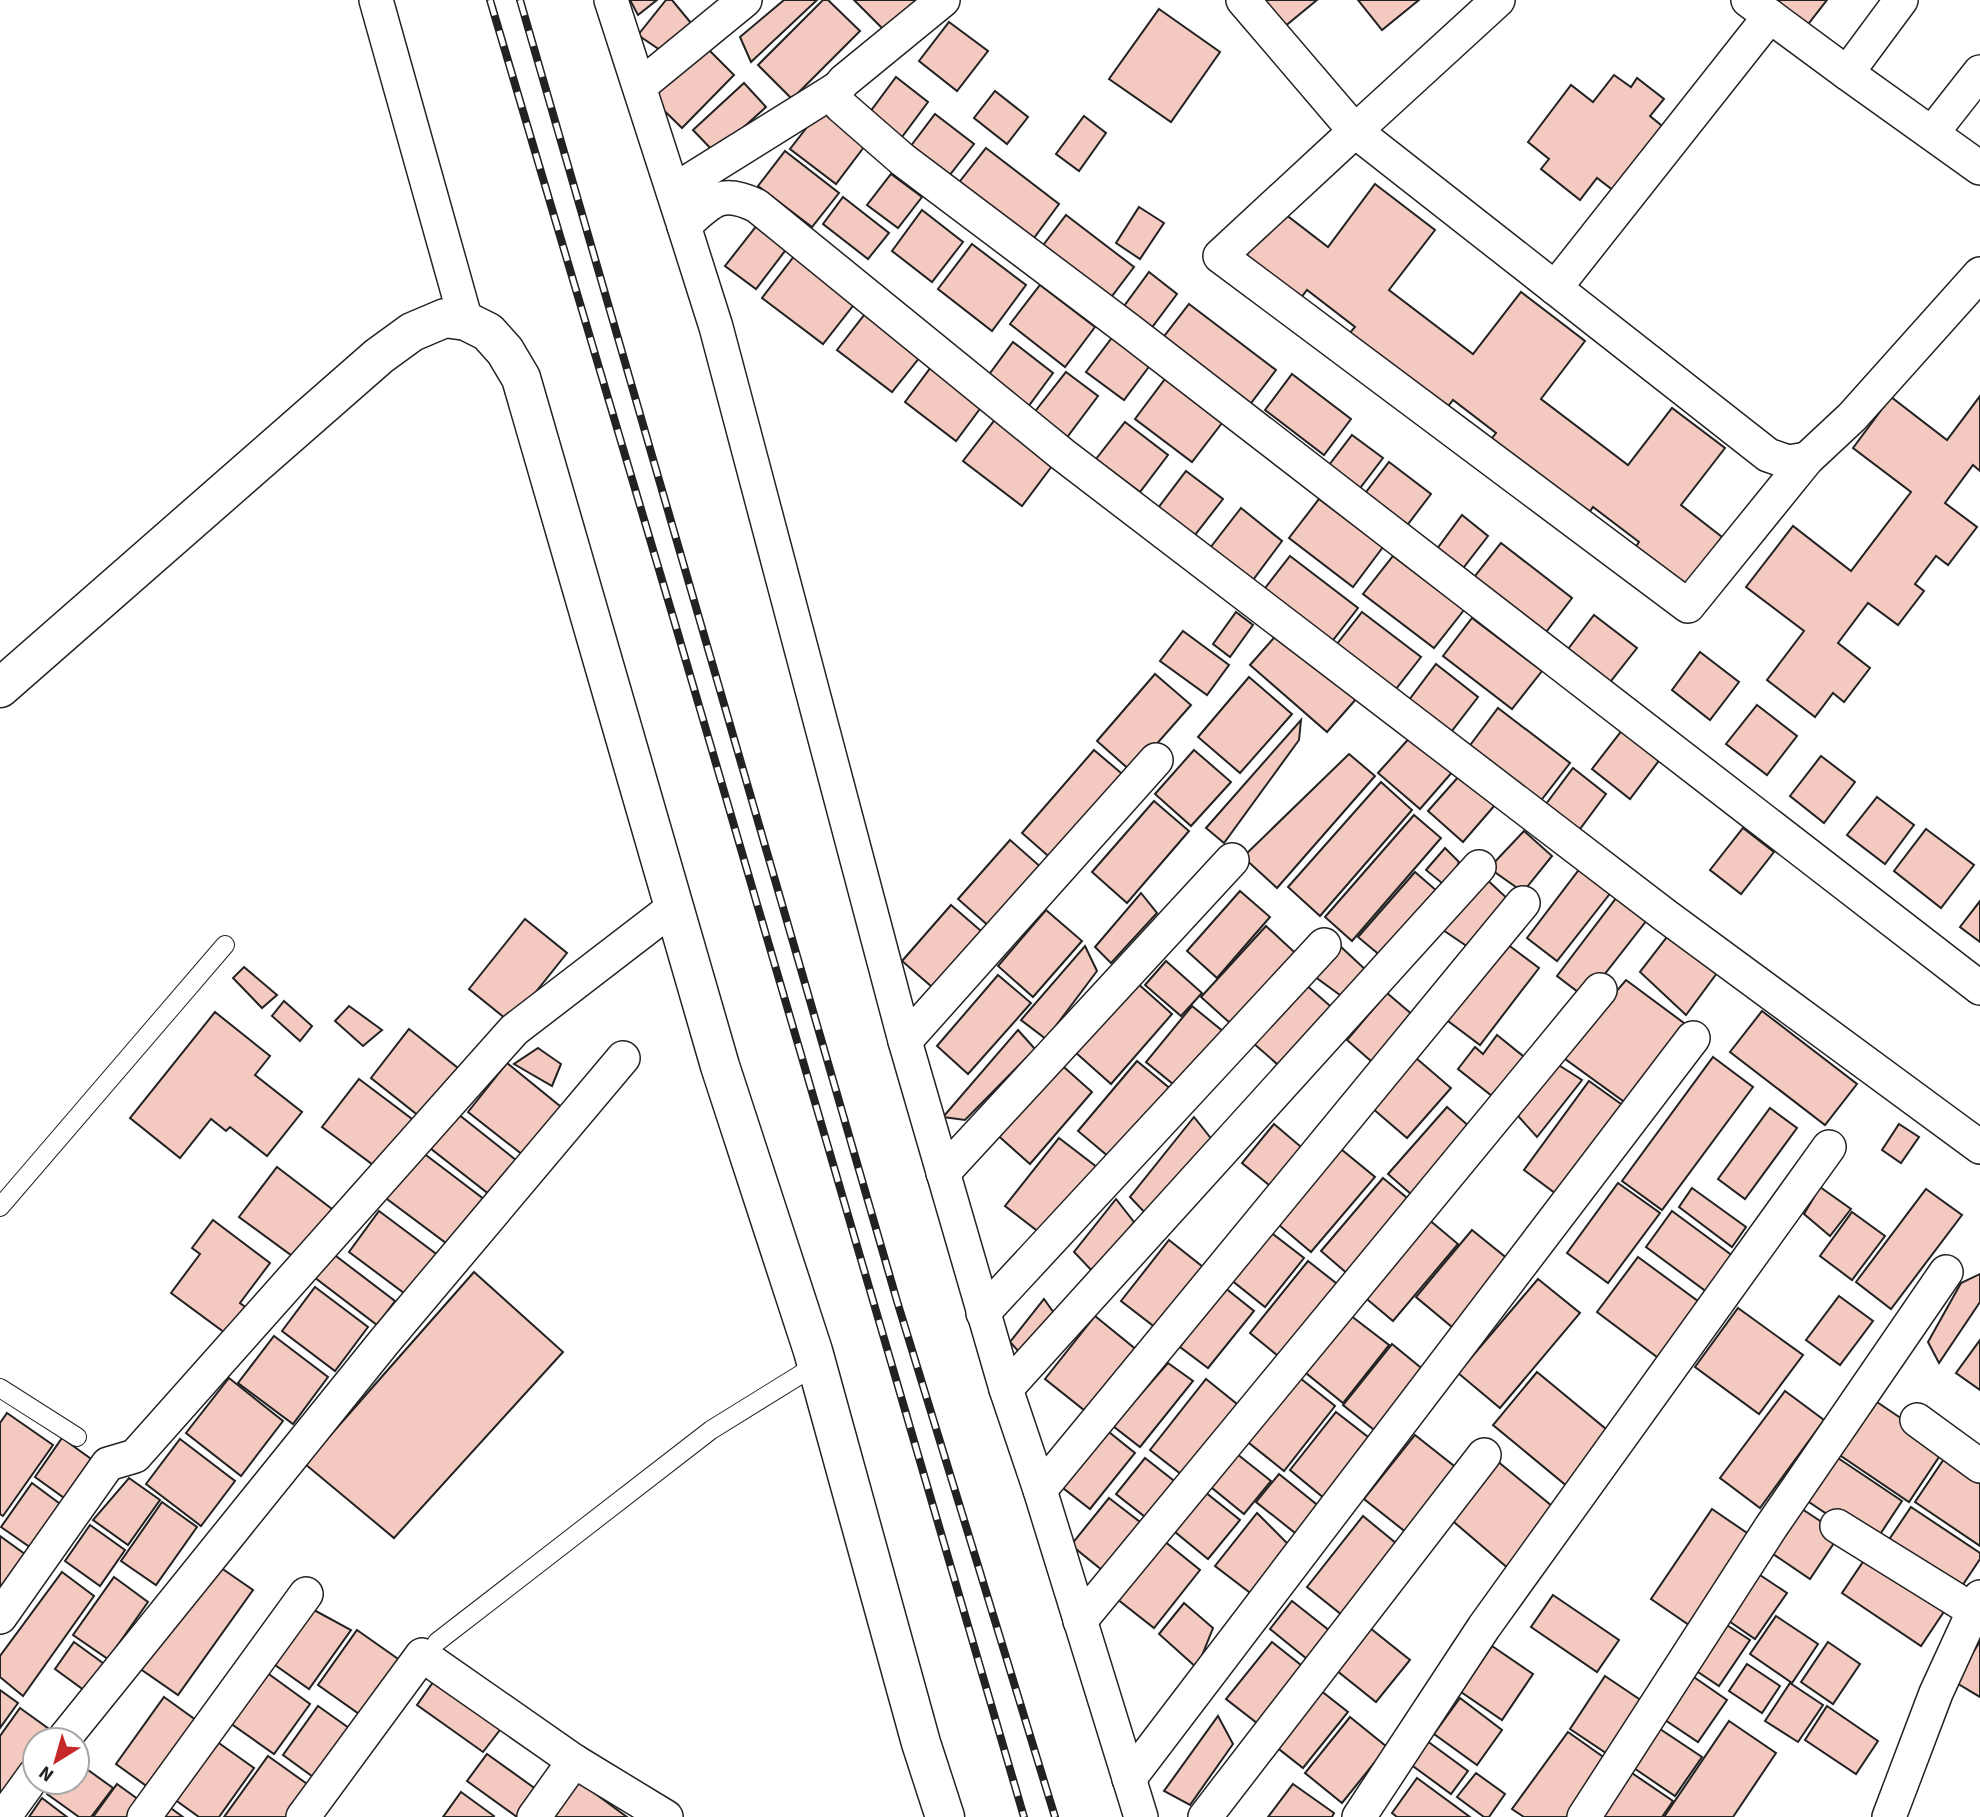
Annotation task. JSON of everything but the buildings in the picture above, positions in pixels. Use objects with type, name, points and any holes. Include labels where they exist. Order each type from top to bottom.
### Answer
[{"type":"street","points":[[376,0],[466,321]]},
{"type":"street","points":[[611,0],[716,327],[905,1041],[983,1313],[1141,1817]]},
{"type":"street","points":[[639,86],[745,0]]},
{"type":"street","points":[[673,191],[838,88],[943,0]]},
{"type":"street","points":[[1242,0],[1355,131],[1768,455],[1788,462],[1807,459]]},
{"type":"street","points":[[1498,0],[1220,256],[1688,607],[1807,459],[1852,417],[1980,274]]},
{"type":"street","points":[[1847,73],[1901,0]]},
{"type":"street","points":[[1555,288],[1759,8],[1980,167]]},
{"type":"street","points":[[1932,133],[1980,72]]},
{"type":"street","points":[[838,88],[835,95],[841,106],[903,160],[1130,331],[1980,988]]},
{"type":"street","points":[[684,226],[712,201],[727,196],[742,198],[757,206],[1062,454],[1666,916],[1980,1147]]},
{"type":"street","points":[[0,688],[379,356],[412,332],[445,318],[466,321],[488,332],[505,351],[521,378],[720,1066],[817,1365],[920,1743],[945,1817]]},
{"type":"street","points":[[905,1041],[1156,760]]},
{"type":"street","points":[[943,1173],[1233,860]]},
{"type":"street","points":[[1006,1390],[1479,867]]},
{"type":"street","points":[[1040,1490],[1522,904]]},
{"type":"street","points":[[0,1617],[108,1464],[135,1456],[514,1030],[674,907]]},
{"type":"street","points":[[983,1313],[1324,945]]},
{"type":"street","points":[[1080,1621],[1600,990]]},
{"type":"street","points":[[1129,1779],[1693,1038]]},
{"type":"street","points":[[74,1726],[384,1342],[623,1058]]},
{"type":"street","points":[[1359,1817],[1484,1627],[1829,1147]]},
{"type":"street","points":[[1584,1817],[1771,1527],[1946,1272]]},
{"type":"street","points":[[1917,1420],[1980,1465]]},
{"type":"street","points":[[1205,1817],[1484,1455]]},
{"type":"street","points":[[1837,1526],[1977,1604],[1936,1693],[1889,1817]]},
{"type":"street","points":[[144,1817],[306,1594]]},
{"type":"street","points":[[303,1817],[422,1655],[574,1761],[666,1817]]},
{"type":"street","points":[[534,1817],[574,1761]]},
{"type":"street","points":[[4,1817],[21,1793]]},
{"type":"lane","points":[[3,1198],[225,945]]},
{"type":"lane","points":[[437,1642],[711,1430],[817,1365]]},
{"type":"lane","points":[[0,1388],[77,1437]]},
{"type":"railway","points":[[490,0],[1024,1817]]},
{"type":"railway","points":[[520,0],[897,1301],[1055,1817]]}]
